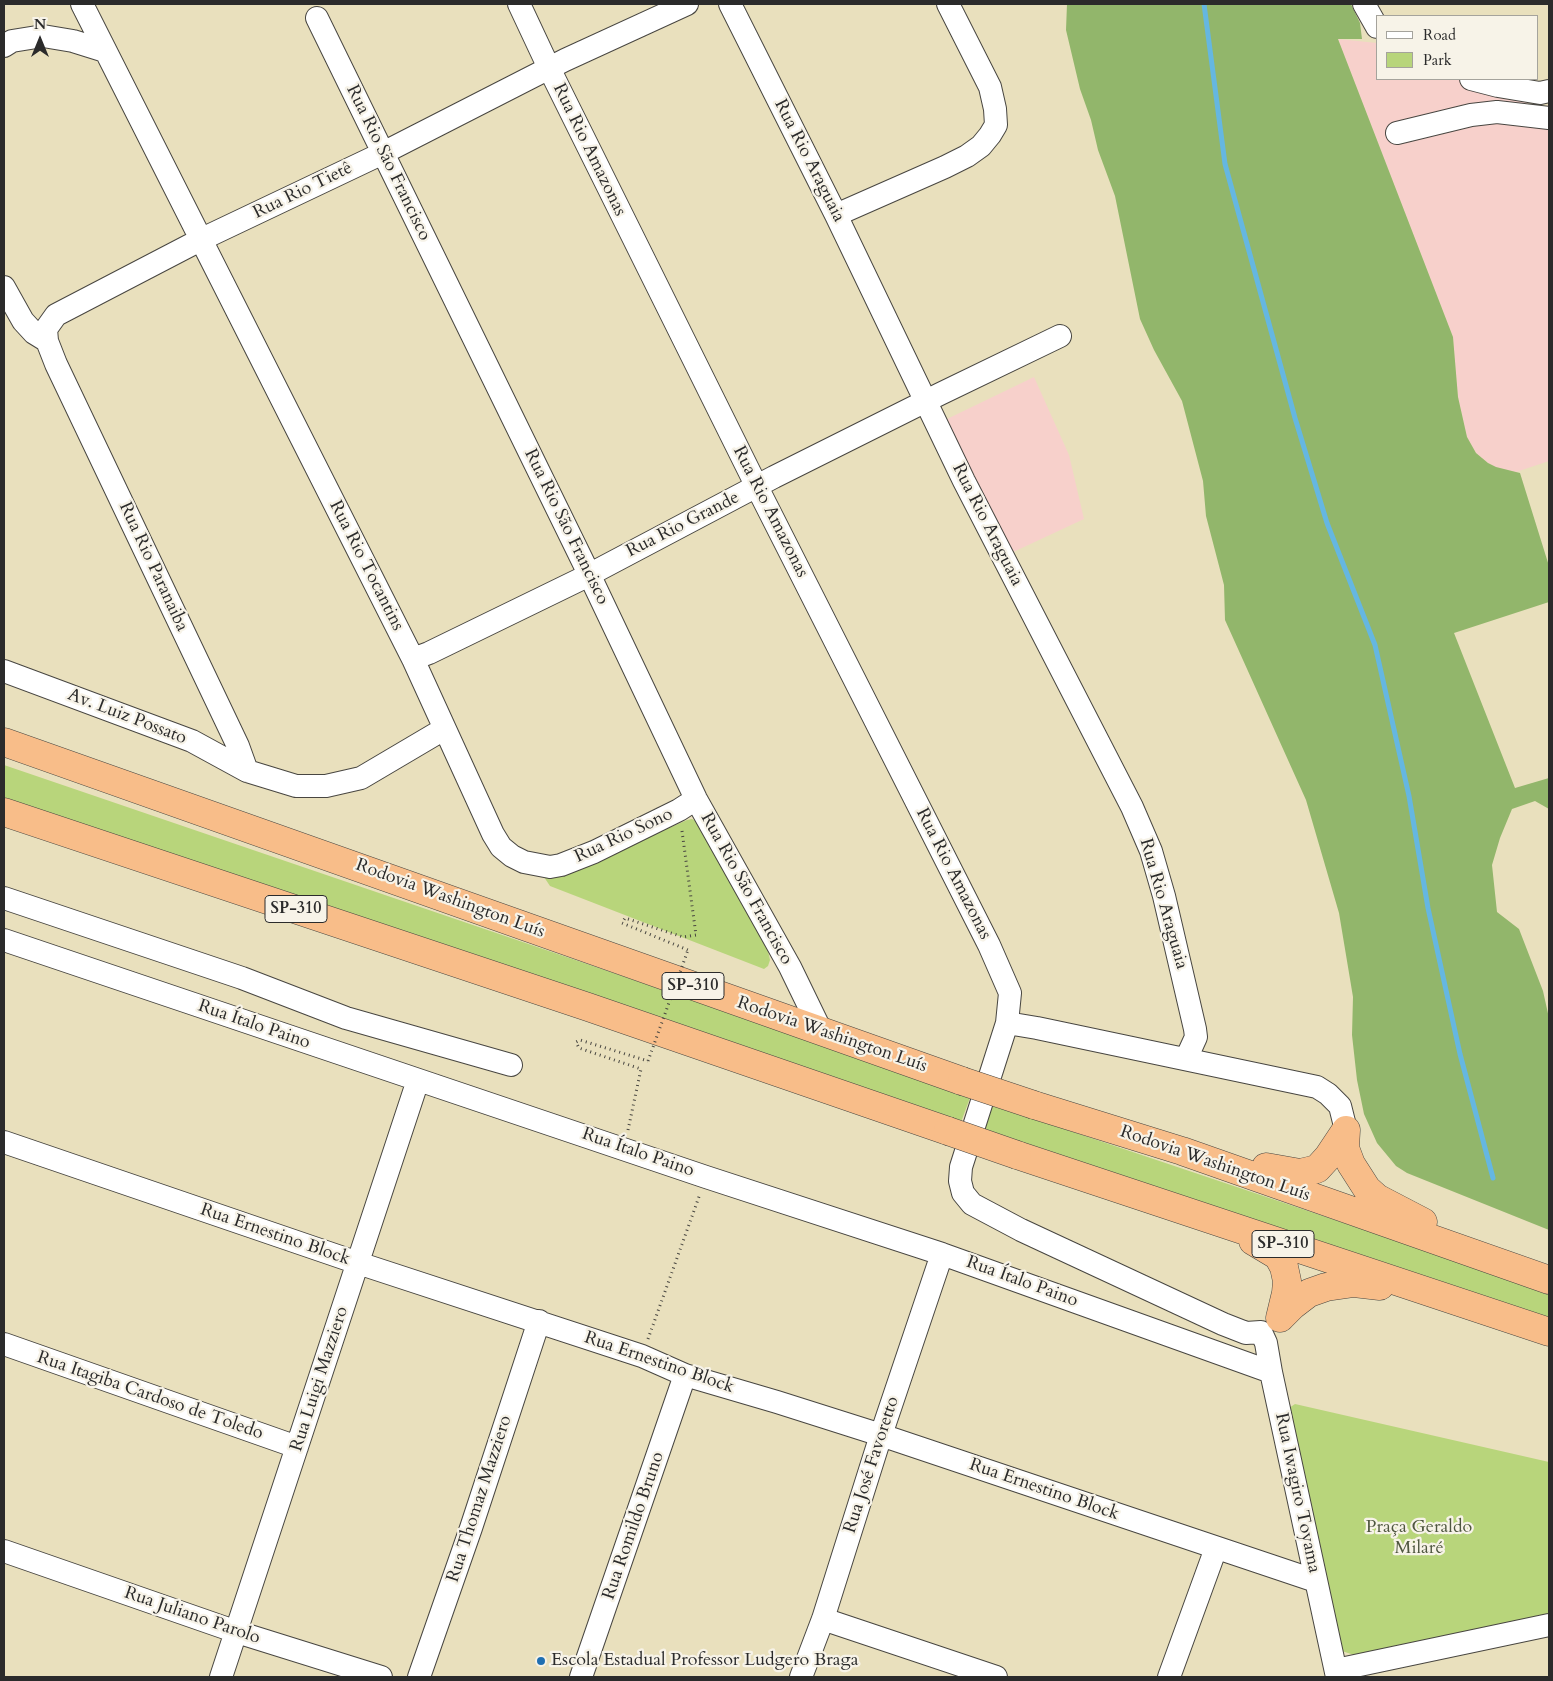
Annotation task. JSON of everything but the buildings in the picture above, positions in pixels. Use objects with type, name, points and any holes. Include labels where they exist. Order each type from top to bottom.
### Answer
[{"type":"highway","name":"Rodovia Washington Luís","points":[[4,742],[962,1082],[1182,1151],[1484,1259],[1549,1280]]},
{"type":"highway","name":"SP-310","points":[[4,812],[588,1007],[1017,1155],[1549,1332]]},
{"type":"highway","points":[[1182,1151],[1235,1157],[1286,1172],[1300,1173],[1316,1169],[1328,1157],[1346,1130]]},
{"type":"highway","points":[[1346,1130],[1348,1156],[1367,1189],[1377,1198],[1484,1259]]},
{"type":"highway","points":[[1166,1205],[1255,1242],[1278,1256],[1284,1267],[1287,1281],[1286,1293],[1270,1325]]},
{"type":"highway","points":[[1270,1325],[1309,1294],[1326,1287],[1354,1282],[1395,1288],[1484,1310]]},
{"type":"street","name":"Rua Rio Tocantins","points":[[82,4],[413,659],[493,834],[501,847],[512,856],[524,862],[550,867]]},
{"type":"street","name":"Rua Rio Amazonas","points":[[519,4],[757,487],[989,945],[1010,993],[1007,1023],[961,1167],[960,1181],[963,1193],[972,1204],[1021,1230],[1223,1324],[1246,1332],[1270,1325]]},
{"type":"street","name":"Rua Rio Tietê","points":[[47,341],[46,329],[56,315],[202,239],[383,153],[549,68],[687,4]]},
{"type":"street","name":"Rua Rio Araguaia","points":[[730,4],[836,215],[964,481],[1132,806],[1151,851],[1164,896],[1195,1029],[1196,1037],[1186,1059]]},
{"type":"street","points":[[836,215],[945,167],[981,146],[996,125],[990,86],[948,4]]},
{"type":"street","points":[[1364,4],[1376,25]]},
{"type":"street","name":"Rua Rio São Francisco","points":[[316,18],[589,574],[688,805],[790,967],[822,1033]]},
{"type":"street","points":[[4,46],[12,41],[43,36],[73,41],[105,51]]},
{"type":"street","points":[[1475,80],[1540,93],[1549,91]]},
{"type":"street","points":[[1397,133],[1471,115],[1497,112],[1549,118]]},
{"type":"street","points":[[6,295],[23,321],[34,333],[47,341]]},
{"type":"street","name":"Rua Rio Grande","points":[[413,659],[589,574],[774,477],[1060,336]]},
{"type":"street","name":"Rua Rio Paranaiba","points":[[47,341],[56,364],[238,746],[247,772]]},
{"type":"street","name":"Av. Luiz Possato","points":[[4,671],[192,741],[247,772]]},
{"type":"street","points":[[247,772],[296,786],[326,786],[361,778],[444,729]]},
{"type":"street","name":"Rua Rio Sono","points":[[550,867],[562,865],[594,852],[688,805]]},
{"type":"street","points":[[4,898],[242,978],[346,1018],[511,1065]]},
{"type":"street","name":"Rua Ítalo Paino","points":[[4,940],[706,1177],[942,1254],[1271,1372]]},
{"type":"street","points":[[1007,1023],[1316,1087],[1328,1094],[1340,1106],[1346,1130]]},
{"type":"street","name":"Rua Luigi Mazziero","points":[[221,1677],[418,1080]]},
{"type":"street","name":"Rua Ernestino Block","points":[[4,1142],[358,1263],[642,1356],[685,1375],[881,1435],[1316,1581]]},
{"type":"street","name":"Rua José Favoretto","points":[[801,1677],[823,1619],[881,1435],[942,1254]]},
{"type":"street","name":"Rua Thomaz Mazziero","points":[[420,1677],[539,1321]]},
{"type":"street","name":"Rua Iwagiro Toyama","points":[[1270,1325],[1266,1343],[1271,1372],[1337,1674]]},
{"type":"street","name":"Rua Itagiba Cardoso de Toledo","points":[[4,1344],[297,1447]]},
{"type":"street","name":"Rua Romildo Bruno","points":[[581,1677],[685,1375]]},
{"type":"street","points":[[1169,1677],[1216,1548]]},
{"type":"street","name":"Rua Juliano Parolo","points":[[4,1551],[237,1632],[381,1677]]},
{"type":"street","points":[[823,1619],[996,1677]]},
{"type":"street","points":[[1337,1674],[1549,1624]]},
{"type":"path","points":[[624,1148],[641,1069],[579,1048],[576,1042],[580,1040],[648,1061],[688,950],[622,923],[625,918],[683,937],[696,935],[688,805]]},
{"type":"path","points":[[642,1356],[706,1177]]},
{"type":"shaded area","points":[[1338,39],[1376,43],[1376,80],[1468,80],[1519,96],[1534,109],[1549,105],[1549,461],[1516,472],[1495,467],[1476,453],[1467,437],[1458,397],[1453,337]]},
{"type":"shaded area","points":[[1034,377],[1069,455],[1084,519],[1009,554],[947,419]]},
{"type":"green space","points":[[1067,4],[1351,4],[1360,23],[1362,39],[1338,39],[1453,337],[1458,397],[1467,437],[1476,453],[1488,463],[1520,473],[1549,566],[1549,602],[1454,633],[1515,788],[1549,778],[1549,809],[1535,801],[1512,809],[1500,838],[1492,865],[1497,912],[1519,929],[1543,991],[1549,1018],[1549,1230],[1407,1173],[1396,1166],[1377,1143],[1364,1114],[1357,1080],[1352,1035],[1353,997],[1339,913],[1306,800],[1225,620],[1224,585],[1206,516],[1203,481],[1182,401],[1154,350],[1140,319],[1115,196],[1098,150],[1091,120],[1080,89],[1066,30]]},
{"type":"green space","points":[[4,765],[971,1095],[960,1125],[4,805]]},
{"type":"green space","points":[[692,819],[696,821],[766,942],[770,960],[768,966],[764,969],[550,886],[544,877],[635,843]]},
{"type":"green space","points":[[993,1105],[1549,1292],[1549,1321],[982,1133]]},
{"type":"green space","name":"Praça Geraldo Milaré","points":[[1295,1404],[1549,1462],[1549,1618],[1354,1655],[1342,1651],[1289,1408]]},
{"type":"waterway","points":[[1204,4],[1225,164],[1295,418],[1327,523],[1375,645],[1409,796],[1428,908],[1460,1054],[1493,1178]]},
{"type":"place","name":"Escola Estadual Professor Ludgero Braga","points":[[541,1661]]}]
